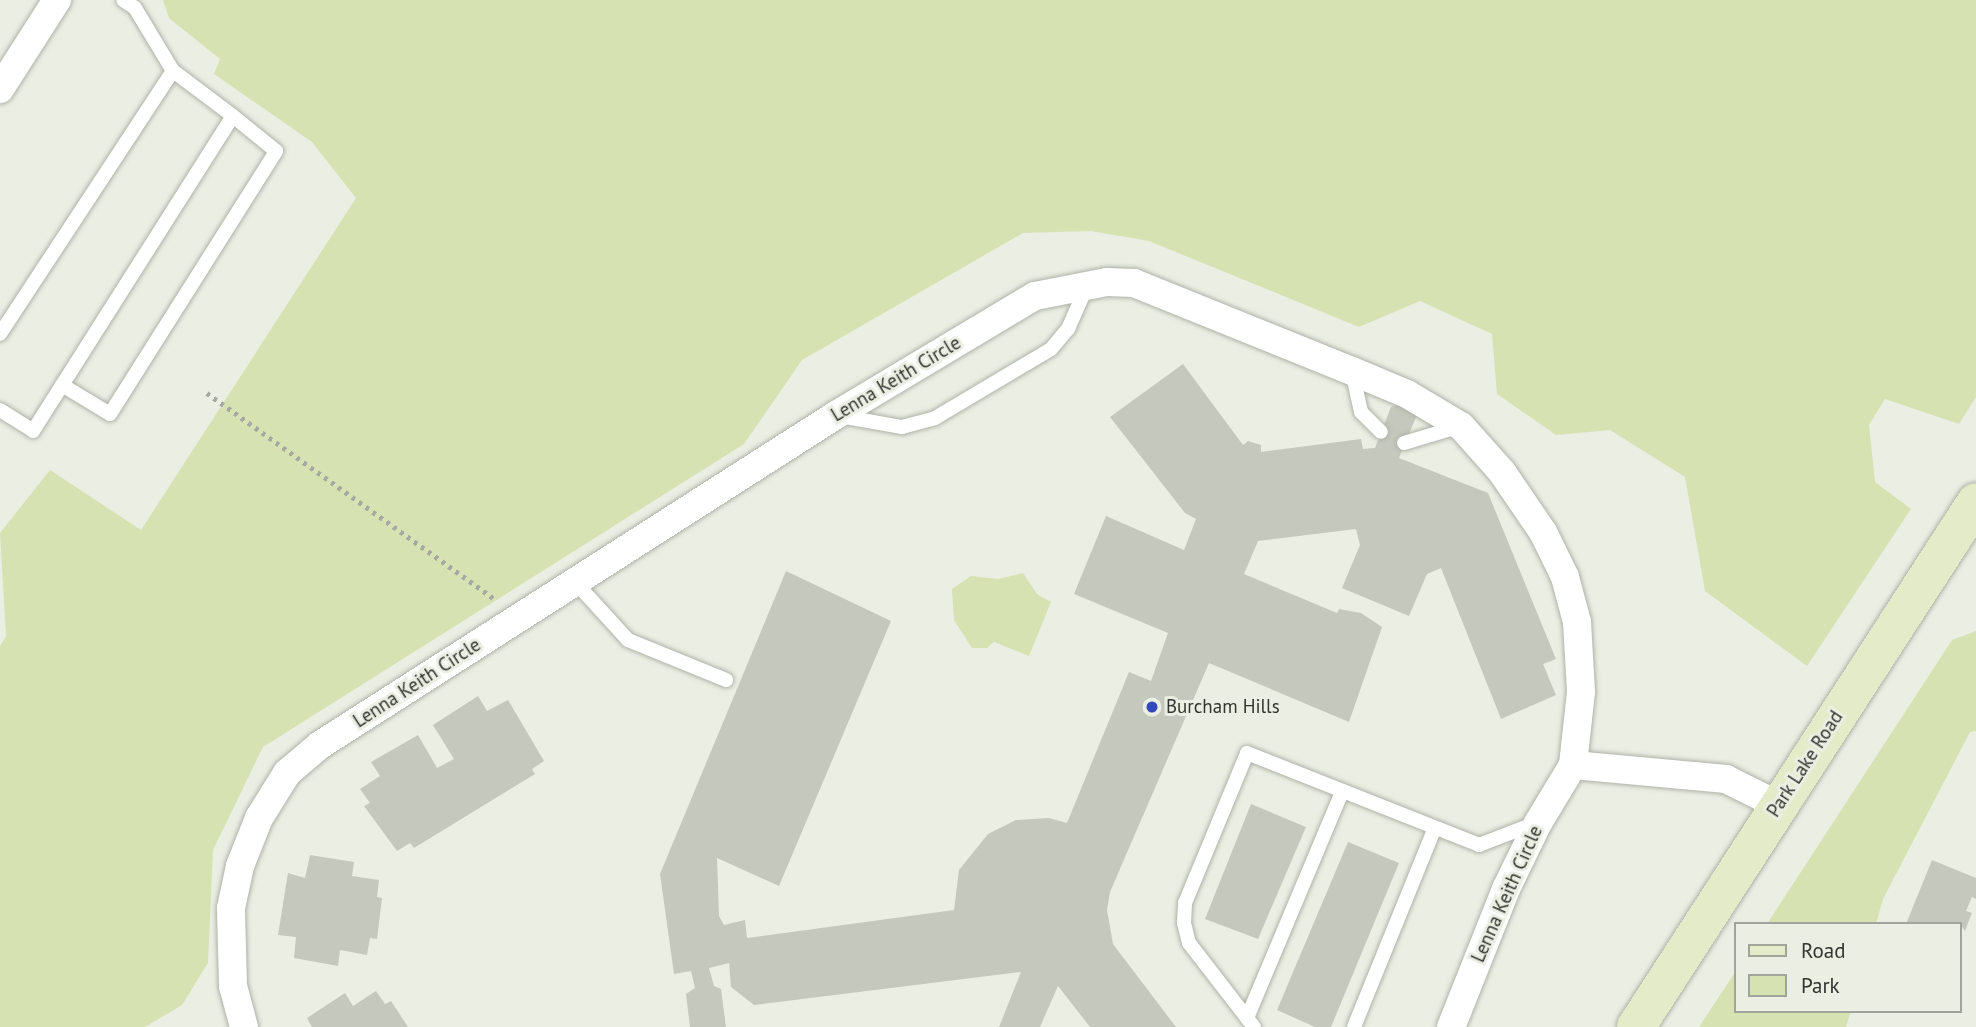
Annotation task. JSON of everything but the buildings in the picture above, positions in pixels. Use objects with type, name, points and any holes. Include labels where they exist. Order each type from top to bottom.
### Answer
[{"type":"street","points":[[0,89],[57,0]]},
{"type":"street","name":"Lenna Keith Circle","points":[[244,1027],[233,986],[231,908],[240,866],[259,818],[287,773],[320,745],[836,415],[1035,296],[1087,285],[1134,283],[1408,394],[1461,426],[1502,472],[1543,532],[1565,577],[1577,622],[1581,692],[1573,765],[1538,822],[1451,1027]]},
{"type":"street","name":"Park Lake Road","points":[[1636,1027],[1976,502]]},
{"type":"street","points":[[1573,765],[1726,779],[1778,805]]},
{"type":"lane","points":[[62,384],[110,414],[276,151],[173,71],[135,8],[123,0]]},
{"type":"lane","points":[[0,334],[173,71]]},
{"type":"lane","points":[[0,410],[33,431],[233,116]]},
{"type":"lane","points":[[836,415],[902,427],[935,418],[1051,349],[1068,330],[1087,285]]},
{"type":"lane","points":[[1352,371],[1361,412],[1381,432]]},
{"type":"lane","points":[[1404,443],[1461,426]]},
{"type":"lane","points":[[575,582],[628,640],[726,680]]},
{"type":"lane","points":[[1250,1022],[1189,943],[1184,923],[1185,903],[1248,753],[1434,830],[1479,845],[1538,822]]},
{"type":"lane","points":[[1250,1022],[1342,792]]},
{"type":"lane","points":[[1354,1027],[1434,830]]},
{"type":"path","points":[[207,393],[470,578],[513,621]]},
{"type":"green space","points":[[163,0],[1976,0],[1976,397],[1959,424],[1885,399],[1869,425],[1875,482],[1911,509],[1807,666],[1705,591],[1685,477],[1610,430],[1556,435],[1497,394],[1492,334],[1420,301],[1359,327],[1149,241],[1091,231],[1023,233],[802,360],[744,444],[263,747],[213,850],[208,963],[182,1005],[145,1027],[0,1027],[0,646],[6,636],[0,533],[50,470],[141,530],[356,198],[312,142],[214,74],[220,59],[169,18]]},
{"type":"green space","points":[[1023,573],[1037,594],[1051,602],[1029,656],[994,642],[987,648],[972,648],[954,620],[952,589],[971,576],[998,579]]},
{"type":"green space","points":[[1976,631],[1976,731],[1970,732],[1883,899],[1877,922],[1768,922],[1952,640]]},
{"type":"green space","points":[[1734,974],[1734,1013],[1850,1013],[1846,1027],[1699,1027]]},
{"type":"place","name":"Burcham Hills","points":[[1152,707]]}]
